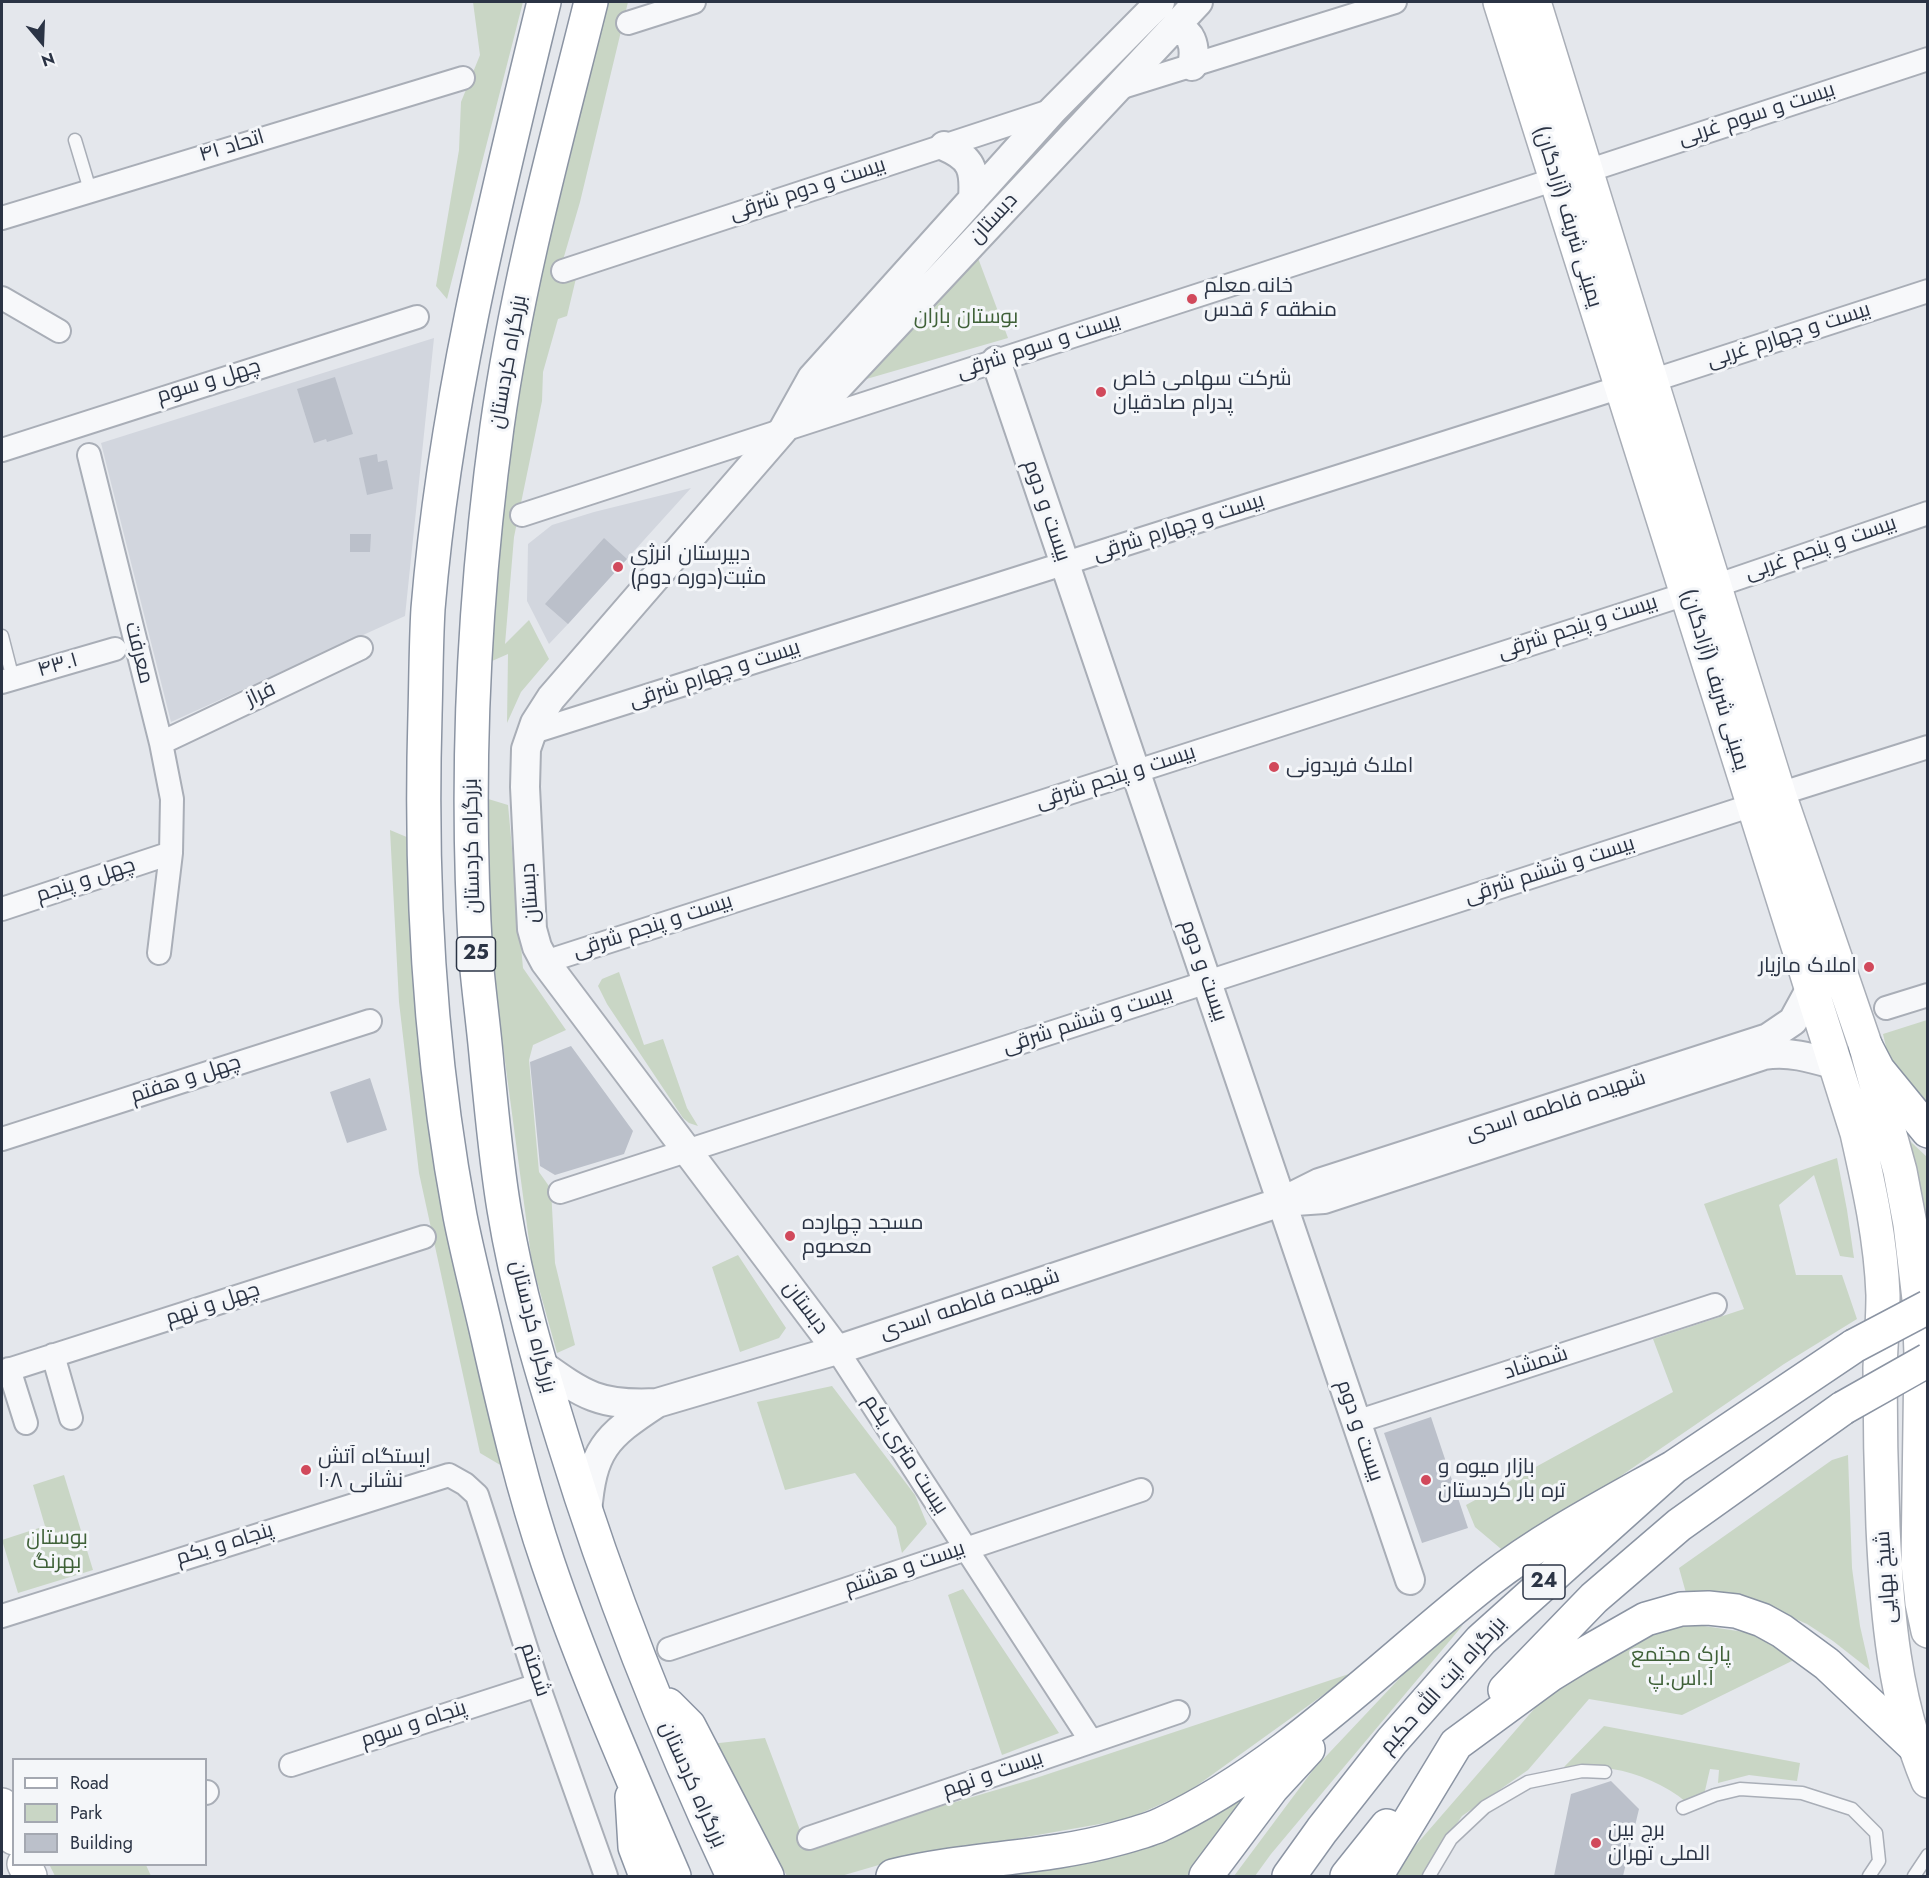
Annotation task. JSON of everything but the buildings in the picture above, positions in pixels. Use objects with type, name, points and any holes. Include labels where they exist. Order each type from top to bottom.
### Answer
[{"type":"main road","name":"بزرگراه کردستان","points":[[544,2],[487,236],[465,340],[445,467],[428,611],[423,769],[426,912],[433,1022],[445,1122],[461,1218],[517,1457],[546,1558],[571,1628],[674,1876]]},
{"type":"main road","name":"بزرگراه کردستان","points":[[591,2],[522,283],[498,423],[474,645],[471,720],[476,952],[503,1208],[539,1363],[587,1518],[648,1683],[699,1806],[732,1876]]},
{"type":"main road","name":"یمینی شریف (آزادگان)","points":[[1500,2],[1571,175],[1766,800],[1811,988],[1857,1133],[1873,1203],[1882,1294],[1880,1368]]},
{"type":"main road","name":"یمینی شریف (آزادگان)","points":[[1534,2],[1571,175]]},
{"type":"main road","name":"یمینی شریف (آزادگان)","points":[[1766,800],[1866,1047],[1900,1171],[1910,1224],[1924,1358]]},
{"type":"main road","points":[[1866,1047],[1878,1070],[1928,1131]]},
{"type":"main road","name":"بزرگراه آیت الله حکیم","points":[[1289,1876],[1392,1741],[1481,1640],[1674,1467],[1854,1346],[1928,1307]]},
{"type":"main road","name":"24","points":[[1347,1876],[1456,1744],[1519,1674],[1594,1598],[1679,1525],[1843,1408],[1924,1358]]},
{"type":"main road","name":"شیخ بهایی","points":[[1924,1358],[1918,1563],[1922,1603],[1928,1631]]},
{"type":"main road","name":"شیخ بهایی","points":[[1880,1368],[1886,1597],[1894,1664],[1913,1745],[1928,1781]]},
{"type":"main road","points":[[893,1876],[1102,1842],[1157,1826],[1217,1796],[1246,1776],[1373,1676],[1491,1579],[1567,1528],[1674,1467]]},
{"type":"main road","points":[[1376,1876],[1456,1744],[1550,1675],[1646,1619],[1672,1611],[1708,1608],[1736,1611],[1762,1620],[1782,1631],[1827,1664],[1913,1745]]},
{"type":"main road","points":[[1206,1876],[1272,1788],[1373,1676]]},
{"type":"main road","points":[[648,1683],[689,1726],[767,1876]]},
{"type":"main road","points":[[630,1771],[635,1847],[646,1876]]},
{"type":"main road","points":[[2,1805],[12,1832]]},
{"type":"street","points":[[628,23],[694,2]]},
{"type":"street","name":"دبستان","points":[[837,1350],[545,962],[537,947],[532,929],[525,787],[526,749],[530,733],[551,698],[783,430],[812,378],[1053,110],[1160,2]]},
{"type":"street","name":"دبستان","points":[[783,430],[832,393],[1198,2]]},
{"type":"street","points":[[1053,110],[1395,2]]},
{"type":"street","points":[[1169,33],[1176,30],[1183,32],[1192,42],[1195,50],[1192,66]]},
{"type":"street","name":"بیست و سوم غربی","points":[[1571,175],[1928,59]]},
{"type":"street","name":"اتحاد ۴۱","points":[[2,218],[463,78]]},
{"type":"street","name":"بیست و دوم شرقی","points":[[563,271],[1053,110]]},
{"type":"street","points":[[944,146],[967,159],[974,180],[973,199]]},
{"type":"street","name":"بیست و سوم شرقی","points":[[522,515],[1571,175]]},
{"type":"street","name":"بیست و چهارم غربی","points":[[1636,384],[1928,291]]},
{"type":"street","points":[[2,298],[59,331]]},
{"type":"street","name":"چهل و سوم","points":[[2,450],[417,317]]},
{"type":"street","name":"بیست و دوم","points":[[996,361],[1410,1580]]},
{"type":"street","name":"بیست و چهارم شرقی","points":[[530,733],[1636,384]]},
{"type":"street","name":"معرفت","points":[[89,455],[161,743],[172,799],[171,853],[159,953]]},
{"type":"street","name":"بیست و پنجم غربی","points":[[1701,590],[1928,513]]},
{"type":"street","name":"بیست و پنجم شرقی","points":[[545,962],[1701,590]]},
{"type":"street","name":"فراز","points":[[161,743],[361,648]]},
{"type":"street","name":"۴۳.۱","points":[[7,680],[115,649]]},
{"type":"street","name":"بیست و ششم شرقی","points":[[560,1192],[1928,747]]},
{"type":"street","name":"چهل و پنجم","points":[[2,909],[171,853]]},
{"type":"street","name":"شهیده فاطمه اسدی","points":[[657,1403],[837,1350],[1281,1202],[1319,1183],[1770,1046],[1793,1021],[1811,988]]},
{"type":"street","points":[[1886,1008],[1928,995]]},
{"type":"street","name":"چهل و هفتم","points":[[2,1138],[370,1021]]},
{"type":"street","name":"شهیده فاطمه اسدی","points":[[1770,1046],[1836,1065]]},
{"type":"street","name":"چهل و نهم","points":[[5,1371],[424,1237]]},
{"type":"street","name":"شمشاد","points":[[1356,1422],[1715,1305]]},
{"type":"street","name":"بیست متری یکم","points":[[837,1350],[1091,1741]]},
{"type":"street","points":[[53,1355],[71,1418]]},
{"type":"street","points":[[539,1363],[570,1385],[606,1402],[657,1403]]},
{"type":"street","points":[[5,1371],[26,1423]]},
{"type":"street","points":[[587,1518],[591,1477],[604,1449],[621,1427],[657,1403]]},
{"type":"street","name":"پنجاه و یکم","points":[[2,1616],[449,1475]]},
{"type":"street","name":"شصتم","points":[[449,1475],[465,1484],[477,1496],[538,1684],[606,1876]]},
{"type":"street","name":"بیست و هشتم","points":[[669,1649],[1141,1490]]},
{"type":"street","name":"پنجاه و سوم","points":[[291,1765],[538,1684]]},
{"type":"street","name":"بیست و نهم","points":[[808,1838],[1178,1712]]},
{"type":"lane","points":[[75,140],[90,190]]},
{"type":"lane","points":[[2,636],[7,680]]},
{"type":"lane","points":[[1428,1876],[1451,1839],[1485,1807],[1528,1782],[1582,1771],[1605,1772]]},
{"type":"lane","points":[[1683,1808],[1715,1795],[1740,1789],[1802,1793],[1852,1809],[1876,1833],[1879,1861],[1869,1876]]},
{"type":"lane","points":[[1914,1876],[1928,1855]]},
{"type":"shaded area","points":[[434,338],[405,616],[171,722],[101,443]]},
{"type":"shaded area","points":[[691,488],[549,644],[527,601],[528,544],[552,525]]},
{"type":"green space","points":[[473,2],[523,2],[447,299],[436,286],[459,150],[461,102],[480,55]]},
{"type":"green space","points":[[608,2],[628,2],[580,202],[558,277],[577,274],[567,316],[558,319],[543,372],[542,401],[514,537],[505,644],[529,620],[549,659],[521,692],[507,723],[508,654],[492,661],[502,497],[532,313]]},
{"type":"green space","name":"بوستان باران","points":[[978,258],[1008,338],[863,380]]},
{"type":"green space","points":[[485,798],[508,805],[523,968],[566,1030],[533,1045],[529,1060],[539,1172],[551,1189],[555,1263],[575,1345],[557,1353],[532,1263],[494,979]]},
{"type":"green space","points":[[390,830],[409,838],[507,1469],[480,1453],[419,1173],[399,1002]]},
{"type":"green space","points":[[619,972],[644,1045],[663,1039],[687,1108],[698,1126],[683,1118],[607,1004],[598,986],[602,979]]},
{"type":"green space","points":[[1927,1020],[1927,1121],[1892,1073],[1883,1034]]},
{"type":"green space","points":[[1897,1126],[1927,1157],[1928,1275]]},
{"type":"green space","points":[[1837,1158],[1854,1258],[1840,1256],[1814,1175],[1779,1205],[1796,1275],[1842,1275],[1857,1319],[1784,1364],[1507,1554],[1475,1527],[1466,1505],[1673,1392],[1653,1339],[1744,1309],[1704,1204]]},
{"type":"green space","points":[[738,1255],[786,1328],[779,1338],[740,1352],[712,1267]]},
{"type":"green space","points":[[832,1386],[915,1495],[927,1524],[902,1553],[896,1527],[855,1473],[785,1490],[757,1402]]},
{"type":"green space","points":[[1848,1455],[1852,1568],[1860,1626],[1870,1670],[1807,1624],[1761,1604],[1686,1593],[1679,1568],[1832,1460]]},
{"type":"green space","name":"بوستان بهرنگ","points":[[64,1475],[93,1570],[18,1593],[2,1540],[45,1526],[33,1485]]},
{"type":"green space","points":[[963,1589],[1059,1733],[1002,1755],[948,1595]]},
{"type":"green space","name":"پارک مجتمع آ.اس.پ","points":[[1677,1622],[1758,1634],[1798,1658],[1682,1715],[1589,1699],[1528,1770],[1462,1816],[1426,1869],[1424,1876],[1389,1876],[1548,1693]]},
{"type":"green space","points":[[1463,1625],[1255,1876],[1234,1876],[1313,1770],[1430,1646]]},
{"type":"green space","points":[[1355,1672],[1188,1792],[1128,1819],[896,1860],[841,1876],[787,1876],[710,1744],[765,1738],[806,1846],[1030,1780]]},
{"type":"green space","points":[[1604,1726],[1800,1763],[1797,1781],[1749,1775],[1718,1783],[1719,1770],[1710,1769],[1704,1795],[1686,1802],[1661,1785],[1632,1773],[1600,1767],[1564,1767]]},
{"type":"green space","points":[[1244,1799],[1195,1876],[953,1876],[1126,1848]]},
{"type":"green space","points":[[50,1866],[146,1866],[151,1876],[55,1876]]},
{"type":"place","name":"خانه معلم منطقه ۶ قدس","points":[[1192,299]]},
{"type":"place","name":"شرکت سهامی خاص پدرام صادقیان","points":[[1101,392]]},
{"type":"place","name":"دبیرستان انرژی مثبت(دوره دوم)","points":[[618,567]]},
{"type":"place","name":"املاک فریدونی","points":[[1274,767]]},
{"type":"place","name":"املاک مازیار","points":[[1869,967]]},
{"type":"place","name":"مسجد چهارده معصوم","points":[[790,1236]]},
{"type":"place","name":"ایستگاه آتش نشانی ۱۰۸","points":[[306,1470]]},
{"type":"place","name":"بازار میوه و تره بار کردستان","points":[[1426,1480]]},
{"type":"place","name":"برج بین الملی تهران","points":[[1596,1843]]}]
